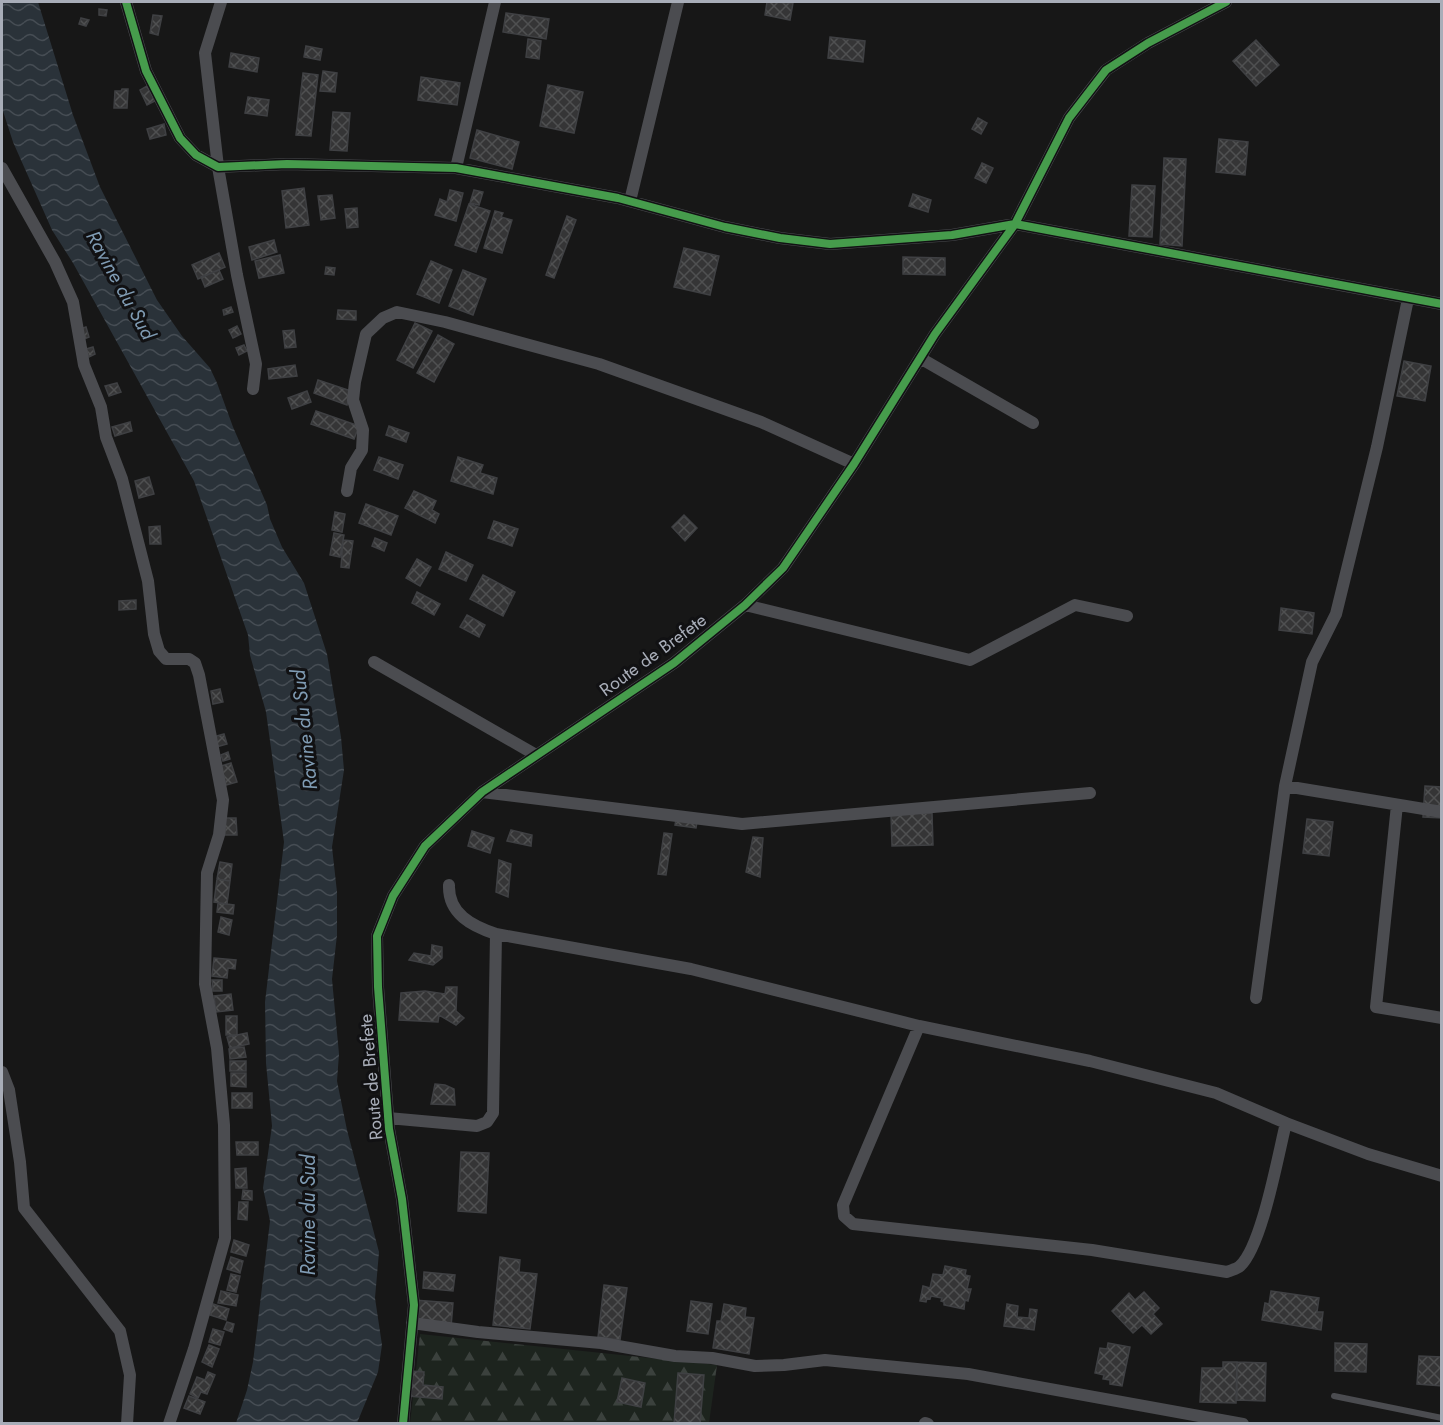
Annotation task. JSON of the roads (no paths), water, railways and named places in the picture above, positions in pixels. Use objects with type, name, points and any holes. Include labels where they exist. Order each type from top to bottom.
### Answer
[{"type":"street","points":[[126,2],[146,70],[180,138],[196,155],[218,167],[287,164],[456,168],[630,201],[725,227],[780,238],[830,244],[952,235],[1015,224],[1442,304]]},
{"type":"street","points":[[221,2],[205,53],[218,167],[256,364],[253,389]]},
{"type":"street","points":[[456,168],[495,2]]},
{"type":"street","points":[[630,201],[678,2]]},
{"type":"street","name":"Route de Brefete","points":[[402,1424],[414,1305],[402,1199],[388,1118],[378,987],[377,936],[393,896],[425,846],[482,792],[674,663],[745,605],[783,568],[854,464],[920,358],[1015,224],[1069,118],[1106,70],[1148,43],[1226,2]]},
{"type":"street","points":[[2,168],[55,262],[73,302],[84,365],[101,407],[106,437],[122,479],[148,580],[154,634],[159,651],[166,659],[189,659],[195,663],[223,800],[219,835],[207,873],[205,984],[217,1048],[224,1125],[225,1238],[194,1349],[169,1424]]},
{"type":"street","points":[[1256,998],[1285,786],[1312,662],[1336,614],[1377,447],[1408,299]]},
{"type":"street","points":[[347,491],[351,468],[362,450],[363,430],[353,400],[366,334],[383,318],[397,312],[446,322],[599,364],[761,422],[854,464]]},
{"type":"street","points":[[920,358],[1033,423]]},
{"type":"street","points":[[745,605],[970,660],[1075,605],[1127,616]]},
{"type":"street","points":[[374,662],[536,755]]},
{"type":"street","points":[[1285,786],[1442,812]]},
{"type":"street","points":[[482,792],[742,824],[1090,793]]},
{"type":"street","points":[[1397,805],[1376,1007],[1442,1018]]},
{"type":"street","points":[[449,885],[449,895],[466,921],[477,928],[496,934],[691,969],[920,1026],[1090,1061],[1216,1093],[1368,1154],[1442,1176]]},
{"type":"street","points":[[388,1118],[477,1126],[487,1122],[493,1113],[496,934]]},
{"type":"street","points":[[920,1026],[843,1205],[844,1216],[853,1224],[1092,1250],[1227,1272],[1239,1266],[1250,1253],[1258,1235],[1286,1123]]},
{"type":"street","points":[[2,1072],[9,1090],[20,1162],[24,1208],[120,1330],[130,1375],[127,1424]]},
{"type":"street","points":[[412,1323],[478,1332],[601,1343],[675,1356],[712,1358],[755,1366],[825,1360],[968,1374],[1243,1424]]},
{"type":"lane","points":[[1334,1396],[1442,1418]]},
{"type":"water","name":"Ravine du Sud","points":[[2,2],[38,2],[73,115],[100,187],[157,300],[182,336],[210,368],[282,547],[304,583],[327,654],[341,737],[344,770],[332,847],[337,892],[337,935],[332,979],[339,1054],[337,1081],[347,1130],[379,1252],[375,1298],[382,1345],[378,1372],[357,1423],[236,1423],[253,1362],[270,1221],[263,1188],[272,1126],[266,1063],[265,1002],[284,842],[266,712],[250,655],[248,635],[194,481],[73,263],[52,230],[13,142],[2,108]]}]
